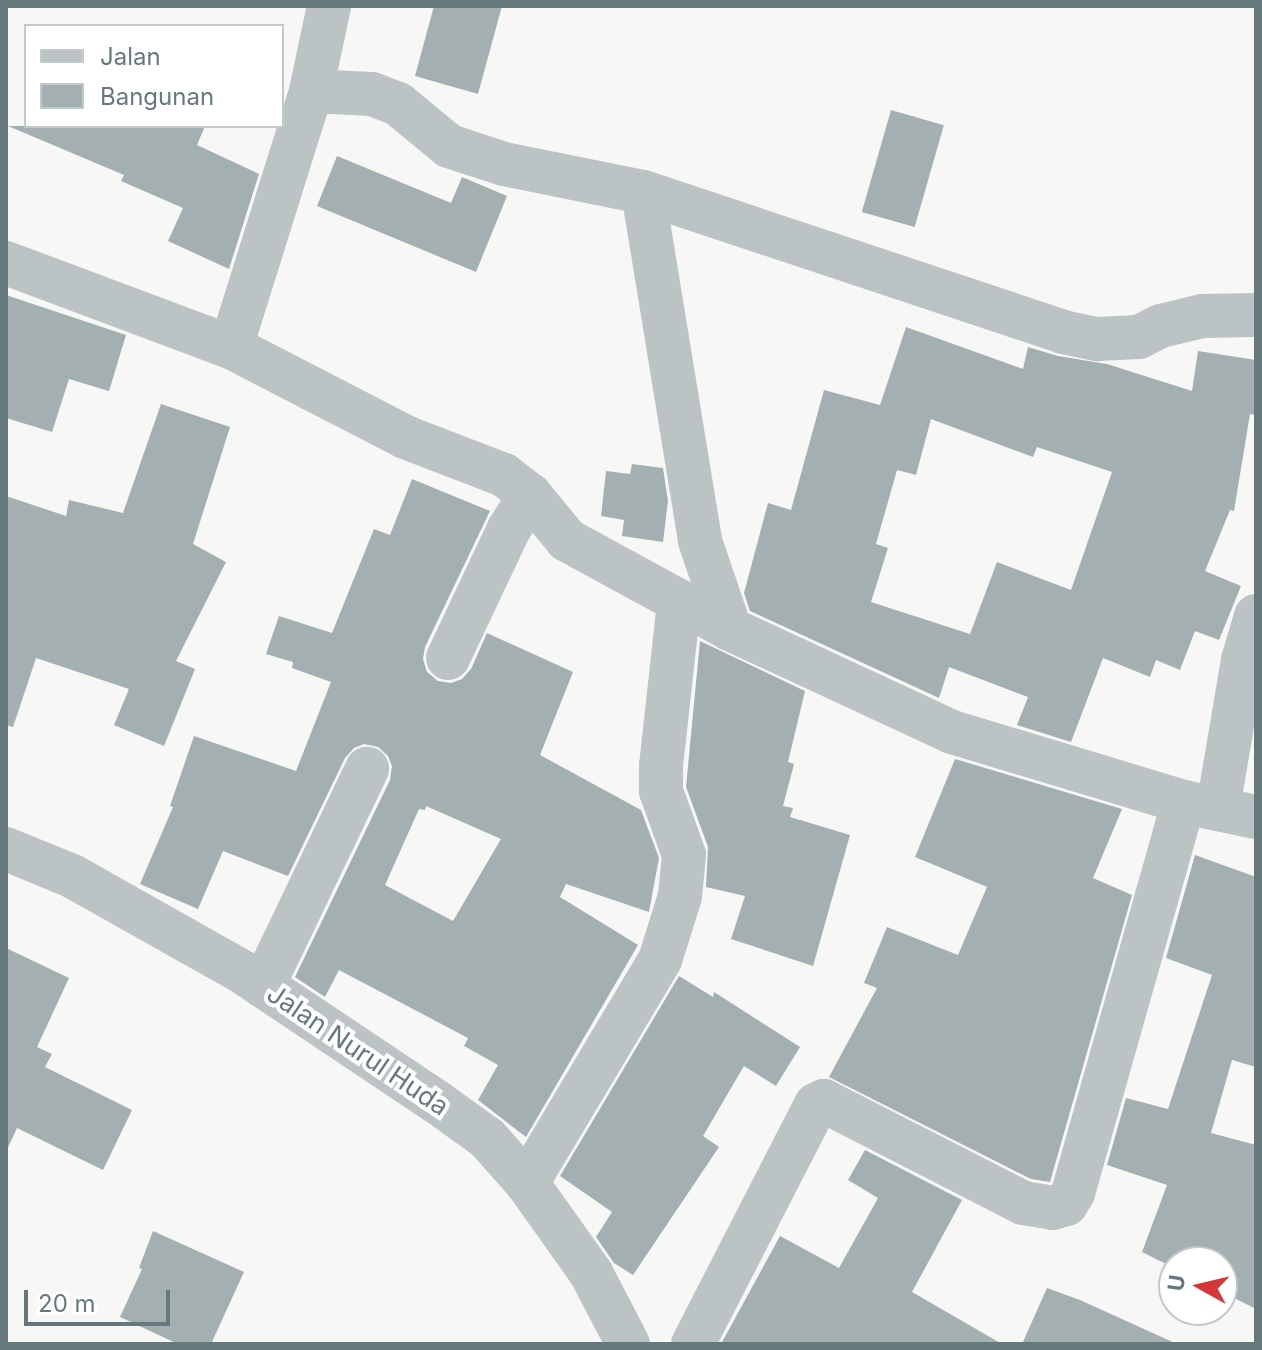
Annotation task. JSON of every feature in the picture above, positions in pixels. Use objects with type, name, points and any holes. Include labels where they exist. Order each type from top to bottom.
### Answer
[{"type":"street","points":[[231,347],[311,91],[329,6]]},
{"type":"street","points":[[311,91],[372,94],[398,104],[449,146],[504,164],[643,192],[1063,332],[1097,339],[1139,337],[1161,326],[1202,316],[1256,315]]},
{"type":"street","points":[[643,192],[700,541],[730,629]]},
{"type":"street","points":[[6,263],[231,347],[405,437],[504,475],[530,495],[567,540],[730,629],[952,732],[1220,809]]},
{"type":"street","points":[[448,658],[509,529],[530,495]]},
{"type":"street","points":[[527,1183],[660,960],[680,896],[684,855],[661,791],[679,603]]},
{"type":"street","points":[[693,1344],[816,1105],[824,1101],[1023,1203],[1053,1208],[1066,1204],[1073,1193],[1220,809],[1243,660],[1256,616]]},
{"type":"street","points":[[263,986],[367,769]]},
{"type":"street","name":"Jalan Nurul Huda","points":[[6,849],[72,876],[263,986],[487,1138],[527,1183],[591,1273],[628,1344]]},
{"type":"building","points":[[434,6],[502,6],[478,94],[415,76]]},
{"type":"building","points":[[891,110],[944,125],[915,227],[862,212]]},
{"type":"building","points":[[8,126],[204,128],[197,145],[259,174],[229,269],[168,241],[183,208],[121,181],[124,175]]},
{"type":"building","points":[[337,156],[451,203],[462,177],[507,196],[476,272],[317,206]]},
{"type":"building","points":[[6,295],[126,335],[109,391],[69,379],[52,432],[6,418]]},
{"type":"building","points":[[906,327],[1023,369],[1028,347],[1058,356],[1107,364],[1192,391],[1198,351],[1256,360],[1256,415],[1250,414],[1234,511],[1230,510],[1205,571],[1241,586],[1219,640],[1195,631],[1180,670],[1156,660],[1150,677],[1103,658],[1071,742],[1017,725],[1028,697],[949,667],[939,698],[750,611],[744,593],[768,503],[791,510],[824,390],[880,405]],"holes":[[[931,419],[1033,457],[1037,447],[1112,472],[1071,590],[997,562],[970,634],[871,602],[888,548],[876,544],[897,470],[916,475]]]},
{"type":"building","points":[[161,404],[230,427],[193,544],[226,562],[176,661],[195,669],[164,746],[114,725],[129,689],[36,658],[13,727],[6,725],[6,496],[66,516],[69,500],[123,513]]},
{"type":"building","points":[[632,464],[663,468],[668,501],[663,542],[622,536],[624,520],[601,516],[606,471],[630,474]]},
{"type":"building","points":[[412,479],[490,511],[425,647],[423,659],[427,672],[438,681],[451,683],[462,679],[471,669],[487,633],[573,672],[540,755],[641,810],[659,858],[649,912],[566,884],[560,897],[638,945],[526,1137],[478,1100],[498,1065],[464,1046],[468,1038],[339,970],[325,997],[295,977],[390,780],[392,766],[388,756],[378,747],[364,744],[354,748],[345,758],[288,876],[223,851],[198,909],[140,884],[173,807],[170,806],[194,736],[296,771],[331,682],[292,668],[293,662],[266,654],[279,616],[332,633],[374,529],[390,535]],"holes":[[[426,806],[501,839],[453,921],[385,885],[419,809],[425,810]]]},
{"type":"building","points":[[700,641],[805,691],[788,762],[794,764],[783,806],[793,808],[790,817],[850,835],[813,966],[731,939],[745,896],[706,887],[708,847],[686,787]]},
{"type":"building","points":[[955,759],[1122,809],[1093,878],[1132,895],[1050,1182],[1031,1179],[829,1077],[877,988],[864,983],[887,927],[958,955],[987,887],[915,857]]},
{"type":"building","points":[[1195,855],[1256,877],[1256,1067],[1232,1060],[1211,1133],[1256,1145],[1256,1309],[1238,1300],[1238,1246],[1158,1246],[1158,1260],[1142,1252],[1167,1185],[1107,1165],[1126,1098],[1168,1109],[1212,975],[1166,958]]},
{"type":"building","points":[[6,948],[69,978],[37,1047],[52,1054],[45,1067],[132,1110],[103,1170],[17,1128],[6,1152]]},
{"type":"building","points":[[679,976],[713,997],[714,992],[800,1047],[776,1086],[744,1066],[703,1136],[719,1147],[633,1275],[614,1263],[596,1237],[612,1212],[560,1176]]},
{"type":"building","points":[[865,1150],[962,1200],[912,1292],[1002,1344],[721,1344],[780,1236],[839,1268],[878,1198],[848,1180]]},
{"type":"building","points":[[153,1231],[244,1272],[211,1344],[178,1344],[120,1317],[142,1269],[139,1268]]},
{"type":"building","points":[[1047,1288],[1080,1300],[1177,1344],[1022,1344]]}]
